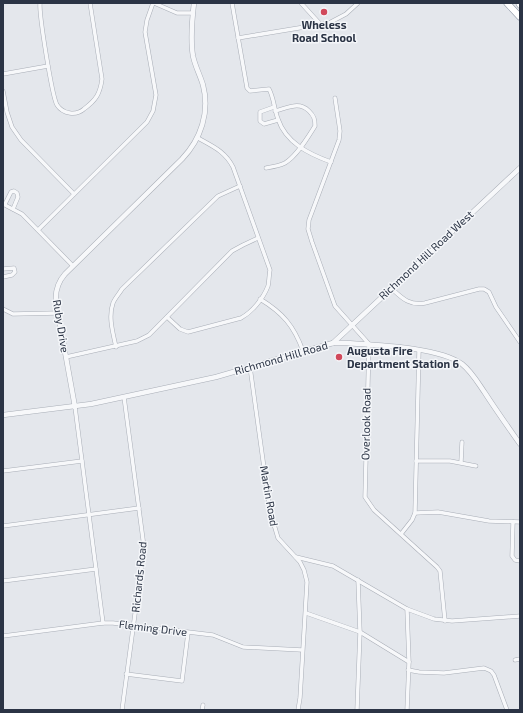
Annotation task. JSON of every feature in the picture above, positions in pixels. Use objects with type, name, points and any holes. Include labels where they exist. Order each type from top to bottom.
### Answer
[{"type":"highway","points":[[507,3],[520,17]]},
{"type":"street","points":[[40,3],[48,66],[57,104],[62,111],[71,114],[81,112],[93,102],[100,90],[102,79],[90,3]]},
{"type":"street","points":[[38,230],[146,122],[154,111],[156,95],[145,32],[147,20],[154,3],[177,13],[193,13]]},
{"type":"street","name":"Ruby Drive","points":[[103,623],[75,407],[56,299],[57,288],[63,277],[182,159],[198,138],[204,117],[205,100],[193,54],[194,3]]},
{"type":"street","points":[[232,3],[247,88],[252,91],[269,89],[278,120],[283,131],[294,143],[315,157],[331,162]]},
{"type":"street","points":[[301,3],[320,25]]},
{"type":"street","points":[[238,38],[329,23],[346,14],[358,3]]},
{"type":"street","points":[[3,74],[48,66]]},
{"type":"street","points":[[3,91],[7,112],[12,127],[20,140],[74,194]]},
{"type":"street","points":[[335,98],[340,140],[309,220],[308,229],[335,306],[369,344]]},
{"type":"street","points":[[266,168],[284,163],[295,154],[315,126],[313,115],[301,105],[260,112],[260,121],[264,124],[278,120]]},
{"type":"street","points":[[167,317],[180,330],[188,332],[241,318],[248,314],[268,286],[270,270],[231,163],[217,148],[198,138]]},
{"type":"street","name":"Richmond Hill Road West","points":[[332,343],[520,168]]},
{"type":"street","points":[[116,347],[111,324],[112,312],[113,303],[122,289],[218,196],[240,186]]},
{"type":"street","points":[[13,209],[18,197],[17,193],[14,191],[11,192],[4,204],[13,209],[22,214],[74,266]]},
{"type":"street","points":[[66,357],[116,347],[137,341],[148,335],[232,251],[258,238]]},
{"type":"street","points":[[3,269],[14,268],[15,272],[12,275],[3,277]]},
{"type":"street","points":[[391,288],[403,300],[412,304],[425,303],[481,288],[489,292],[492,301],[520,342]]},
{"type":"street","points":[[260,299],[286,320],[297,336],[303,351]]},
{"type":"street","points":[[3,309],[13,314],[58,313]]},
{"type":"street","name":"Richmond Hill Road","points":[[3,415],[75,407],[124,397],[216,376],[332,343],[369,344],[418,350],[450,357],[465,367],[520,444]]},
{"type":"street","name":"Overlook Road","points":[[369,344],[365,497],[374,510],[440,571],[445,621]]},
{"type":"street","points":[[401,534],[412,520],[415,513],[418,350]]},
{"type":"street","name":"Martin Road","points":[[250,367],[270,511],[278,538],[296,557],[302,566],[306,576],[308,588],[298,710]]},
{"type":"street","name":"Richards Road","points":[[122,710],[144,547],[124,397]]},
{"type":"street","points":[[461,462],[462,442]]},
{"type":"street","points":[[3,471],[82,461]]},
{"type":"street","points":[[416,461],[450,461],[476,466]]},
{"type":"street","points":[[3,526],[139,508]]},
{"type":"street","points":[[415,513],[438,512],[488,521],[520,522]]},
{"type":"street","points":[[513,522],[512,556],[515,560],[520,561]]},
{"type":"street","points":[[296,557],[333,566],[407,609],[434,619],[445,621],[520,616]]},
{"type":"street","points":[[3,581],[96,569]]},
{"type":"street","points":[[357,710],[360,632],[358,580]]},
{"type":"street","points":[[407,609],[409,662],[407,710]]},
{"type":"street","points":[[306,613],[360,632],[409,662]]},
{"type":"street","name":"Fleming Drive","points":[[3,636],[103,623],[213,635],[243,647],[302,650]]},
{"type":"street","points":[[126,674],[182,681],[188,633]]},
{"type":"street","points":[[515,660],[520,659]]},
{"type":"street","points":[[408,670],[444,673],[484,668],[491,671],[494,675],[507,710]]},
{"type":"street","points":[[202,710],[203,705]]},
{"type":"place","name":"Wheless Road School","points":[[324,12]]},
{"type":"place","name":"Augusta Fire Department Station 6","points":[[339,357]]}]
